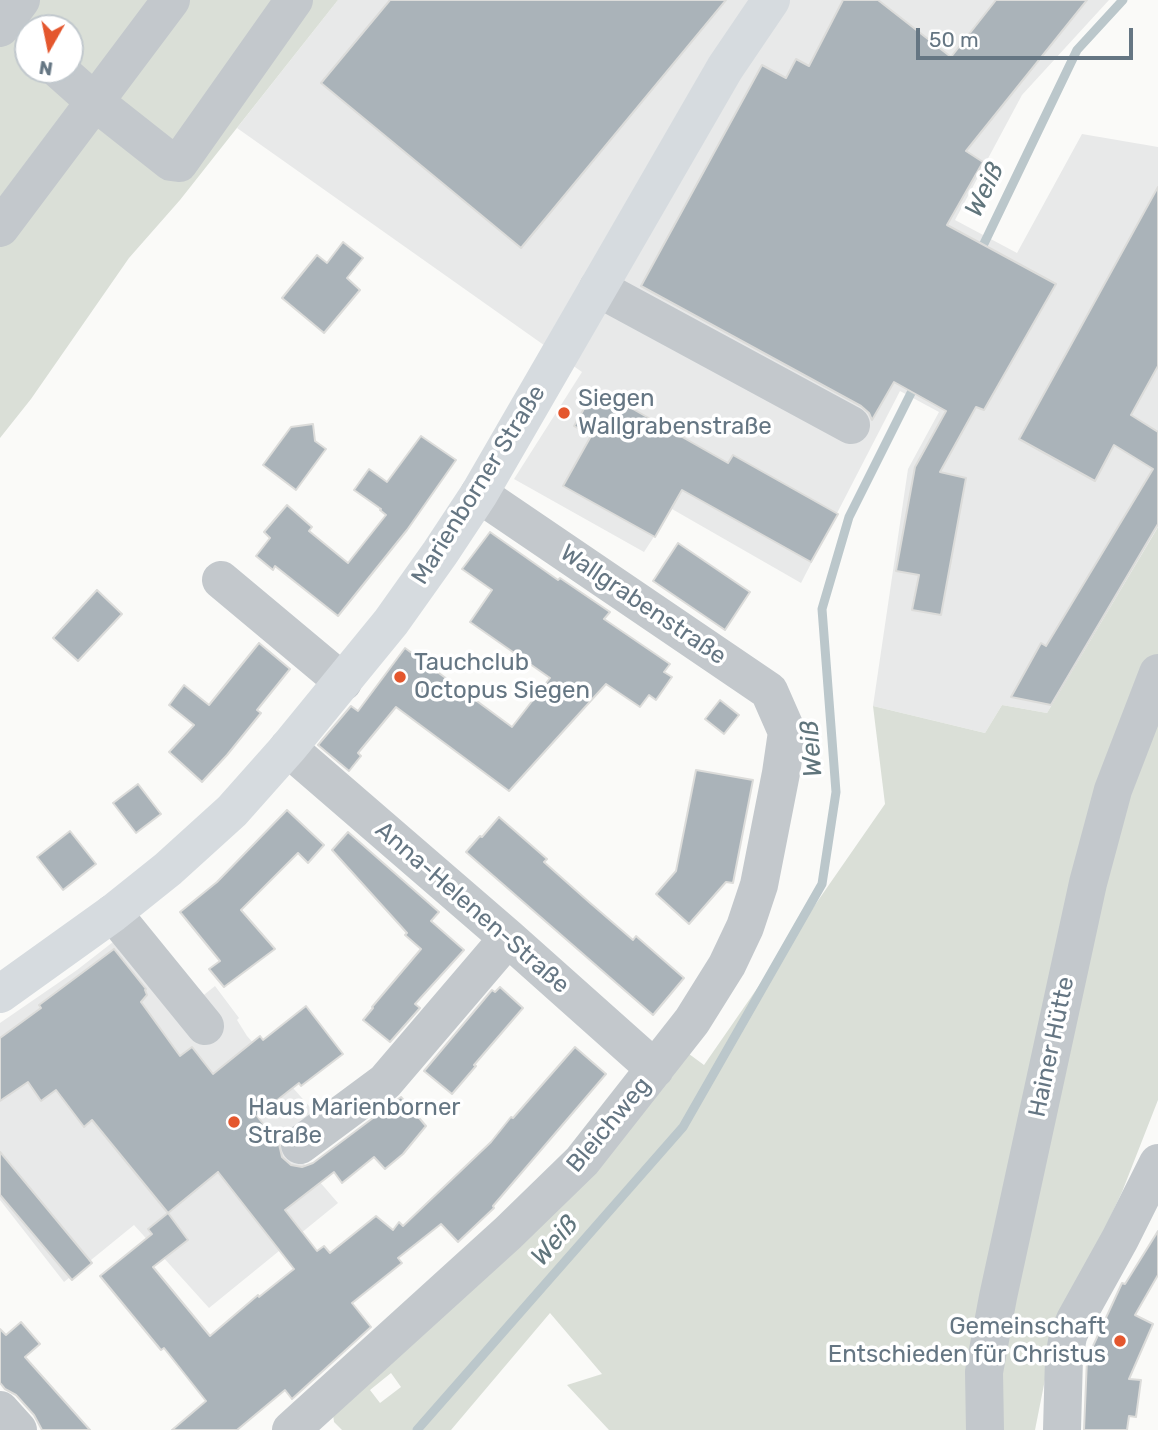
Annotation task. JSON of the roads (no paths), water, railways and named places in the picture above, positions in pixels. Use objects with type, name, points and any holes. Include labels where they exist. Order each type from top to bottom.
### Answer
[{"type":"main road","name":"Marienborner Straße","points":[[0,994],[113,913],[232,811],[288,748],[391,622],[479,494],[725,68],[771,0]]},
{"type":"street","points":[[0,28],[21,0]]},
{"type":"street","points":[[0,229],[171,0]]},
{"type":"street","points":[[75,84],[171,162],[179,163],[294,0]]},
{"type":"street","points":[[598,288],[851,425]]},
{"type":"street","name":"Wallgrabenstraße","points":[[479,494],[769,691],[787,732]]},
{"type":"street","points":[[221,580],[343,682]]},
{"type":"street","name":"Hainer Hütte","points":[[985,1430],[984,1372],[998,1297],[1088,883],[1113,790],[1158,673]]},
{"type":"street","name":"Bleichweg","points":[[308,1425],[582,1161],[692,1021],[727,965],[745,927],[759,886],[782,773],[787,732]]},
{"type":"street","name":"Anna-Helenen-Straße","points":[[288,748],[655,1069]]},
{"type":"street","points":[[113,913],[205,1026]]},
{"type":"street","points":[[300,1145],[385,1082],[508,938]]},
{"type":"street","points":[[1062,1430],[1064,1357],[1068,1336],[1158,1163]]},
{"type":"street","points":[[0,1410],[19,1430]]},
{"type":"waterway","name":"Weiß","points":[[979,254],[1077,50],[1123,0]]},
{"type":"waterway","name":"Weiß","points":[[417,1430],[683,1127],[822,884],[836,792],[822,609],[849,517],[916,383]]},
{"type":"place","name":"Siegen Wallgrabenstraße","points":[[564,413]]},
{"type":"place","name":"Tauchclub Octopus Siegen","points":[[400,677]]},
{"type":"place","name":"Haus Marienborner Straße","points":[[234,1122]]},
{"type":"place","name":"Gemeinschaft Entschieden für Christus","points":[[1120,1341]]}]
